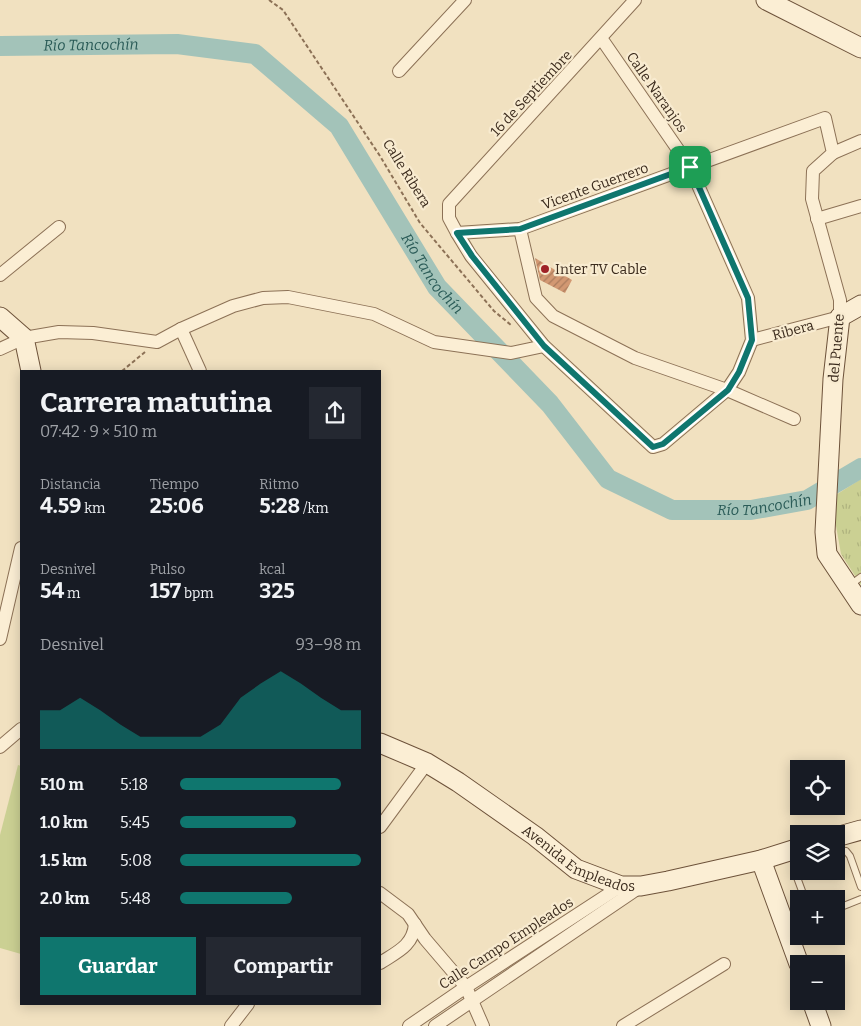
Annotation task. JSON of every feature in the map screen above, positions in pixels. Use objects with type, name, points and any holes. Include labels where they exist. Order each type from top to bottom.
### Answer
[{"type":"street","points":[[399,71],[465,0]]},
{"type":"street","name":"16 de Septiembre","points":[[449,204],[635,0]]},
{"type":"street","points":[[774,1],[861,48]]},
{"type":"street","name":"Calle Naranjos","points":[[602,38],[690,167],[748,298],[752,340],[739,372],[728,390],[663,444]]},
{"type":"street","name":"Vicente Guerrero","points":[[457,233],[520,229],[825,118],[833,153]]},
{"type":"street","points":[[833,153],[861,141]]},
{"type":"street","name":"del Puente","points":[[833,153],[813,171],[812,198],[840,300],[840,317],[833,379],[825,532],[827,554],[855,582],[861,604]]},
{"type":"street","name":"Calle Ribera","points":[[449,204],[449,218],[472,256],[544,346],[653,447],[663,444]]},
{"type":"street","points":[[817,219],[861,206]]},
{"type":"street","points":[[0,275],[59,227]]},
{"type":"street","points":[[520,229],[536,298],[553,316],[634,358],[728,390],[794,419]]},
{"type":"street","points":[[0,350],[24,338],[59,332],[85,332],[157,342],[233,306],[263,298],[288,297],[374,314],[434,342],[511,353],[544,346]]},
{"type":"street","name":"Ribera","points":[[752,340],[840,317],[861,305]]},
{"type":"street","points":[[0,317],[24,338],[31,370]]},
{"type":"street","points":[[181,329],[200,370]]},
{"type":"street","points":[[0,639],[20,552]]},
{"type":"street","points":[[0,747],[20,730]]},
{"type":"street","name":"Avenida Empleados","points":[[381,743],[427,763],[458,782],[535,836],[576,869],[621,886],[640,886],[761,860],[790,851]]},
{"type":"street","points":[[381,826],[427,763]]},
{"type":"street","points":[[845,834],[861,830]]},
{"type":"street","points":[[761,860],[796,955]]},
{"type":"street","name":"Calle Campo Empleados","points":[[409,1026],[621,886]]},
{"type":"street","name":"Calle Campo Empleados","points":[[435,1026],[640,886]]},
{"type":"street","points":[[381,894],[408,914],[466,987],[483,1026]]},
{"type":"street","points":[[381,962],[405,947],[414,935],[415,924]]},
{"type":"street","points":[[624,1026],[724,964]]},
{"type":"street","points":[[231,1026],[247,1005]]},
{"type":"street","points":[[816,1010],[822,1026]]},
{"type":"lane","points":[[845,851],[850,856],[861,887]]},
{"type":"lane","points":[[845,905],[861,899]]},
{"type":"path","name":"Calle Ribera","points":[[269,0],[283,10],[380,156],[420,222],[494,311],[516,329]]},
{"type":"path","points":[[123,370],[157,342]]},
{"type":"green space","points":[[861,479],[861,585],[841,554],[831,498]]},
{"type":"green space","points":[[18,765],[20,766],[20,954],[0,948],[0,835]]},
{"type":"building","name":"Inter TV Cable","points":[[535,258],[572,280],[565,293],[540,280]]},
{"type":"waterway","name":"Río Tancochín","points":[[0,46],[177,44],[255,54],[339,126],[437,287],[550,404],[608,479],[672,510],[751,510],[807,500],[861,468]]},
{"type":"place","name":"Inter TV Cable","points":[[545,269]]},
{"type":"route","points":[[690,167],[748,298],[752,340],[739,372],[728,390],[663,444],[653,447],[544,346],[472,256],[457,233],[520,229],[690,167]]}]
